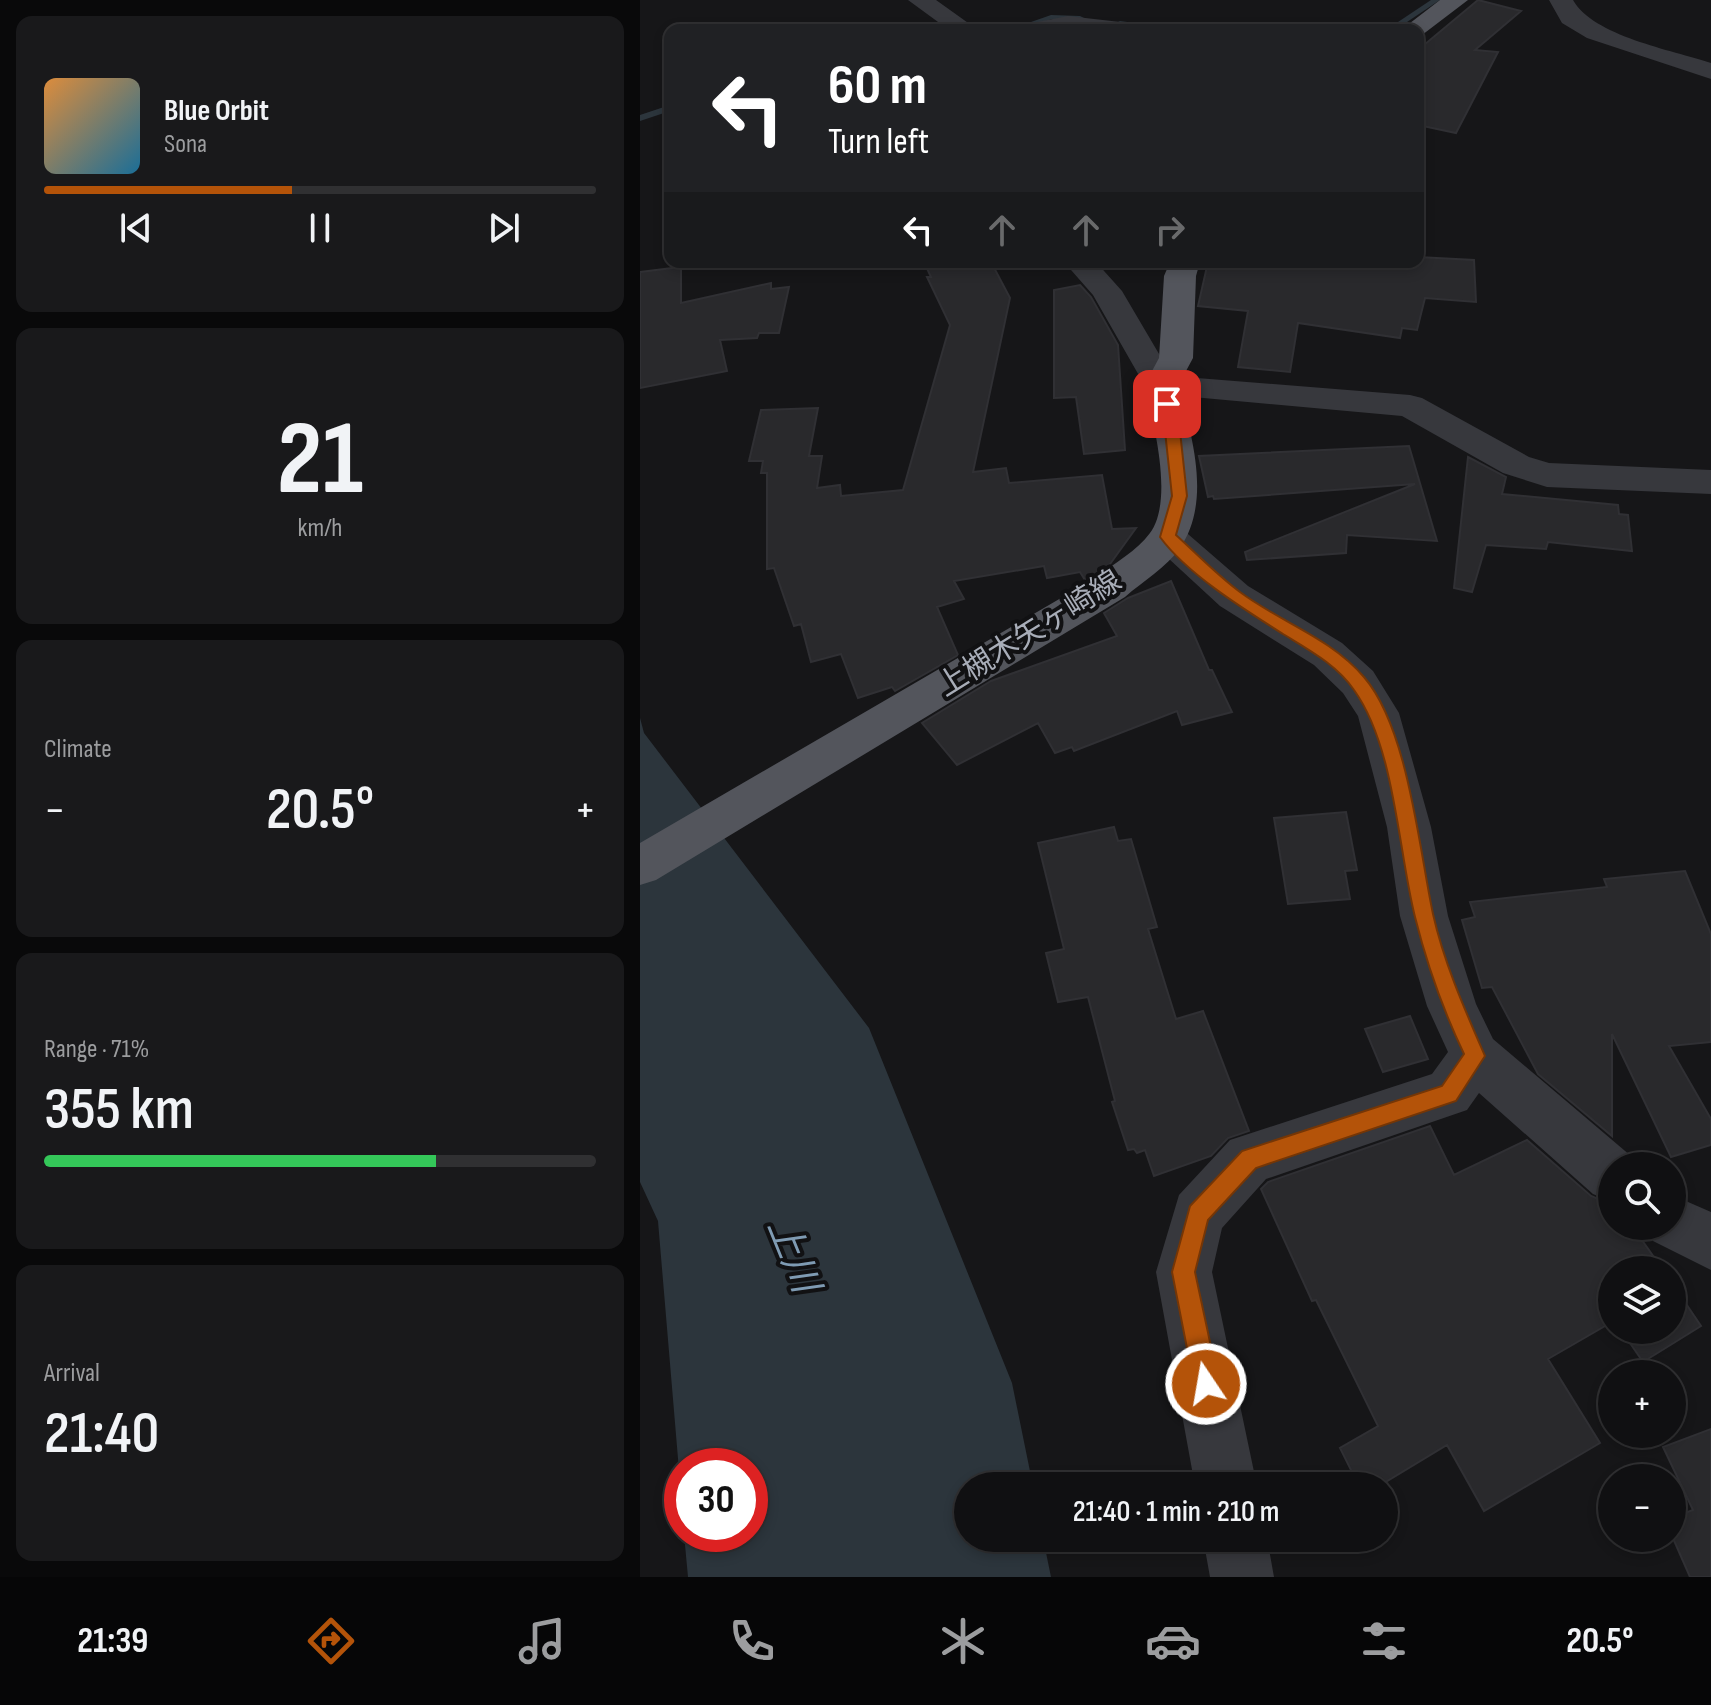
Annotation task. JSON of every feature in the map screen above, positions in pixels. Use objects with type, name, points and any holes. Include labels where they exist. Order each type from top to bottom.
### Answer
[{"type":"main road","points":[[1422,24],[1456,0]]},
{"type":"main road","points":[[1168,537],[1179,496],[1172,422],[1161,386],[1176,358],[1183,268]]},
{"type":"main road","name":"上槻木矢ヶ崎線","points":[[640,866],[1111,587],[1168,537]]},
{"type":"street","points":[[920,0],[957,24]]},
{"type":"street","points":[[1561,0],[1571,18],[1596,33],[1711,71]]},
{"type":"street","points":[[1049,24],[1089,24]]},
{"type":"street","points":[[1085,268],[1106,291],[1161,386],[1410,406],[1516,465],[1547,475],[1711,482]]},
{"type":"street","points":[[1168,537],[1234,596],[1328,654],[1358,682],[1378,713],[1409,827],[1424,916],[1452,1006],[1475,1056],[1598,1163]]},
{"type":"street","points":[[1223,1472],[1184,1272],[1198,1214],[1249,1159],[1449,1093],[1475,1056]]},
{"type":"street","points":[[1686,1229],[1711,1242]]},
{"type":"street","points":[[1238,1552],[1242,1577]]},
{"type":"water","name":"上川","points":[[640,718],[644,733],[869,1028],[1012,1383],[1030,1472],[954,1472],[954,1552],[1046,1552],[1051,1577],[688,1577],[686,1552],[768,1552],[768,1448],[677,1448],[658,1221],[640,1182]]},
{"type":"building","points":[[1478,0],[1521,11],[1475,50],[1498,52],[1456,133],[1424,126],[1424,45]]},
{"type":"building","points":[[1424,257],[1474,260],[1476,302],[1425,298],[1417,330],[1402,328],[1400,338],[1298,323],[1290,372],[1238,367],[1248,311],[1198,306],[1207,268],[1424,268]]},
{"type":"building","points":[[681,268],[681,303],[771,283],[771,289],[789,287],[779,333],[720,340],[727,371],[640,388],[640,272]]},
{"type":"building","points":[[927,268],[994,268],[1010,298],[973,472],[1006,468],[1009,483],[1102,475],[1112,529],[1136,528],[1110,564],[1085,580],[1080,572],[1047,578],[1044,566],[954,581],[964,599],[937,607],[958,655],[895,691],[892,687],[858,698],[841,654],[811,662],[801,624],[794,626],[774,568],[767,569],[767,473],[761,473],[763,461],[749,461],[761,410],[818,408],[809,456],[822,456],[817,488],[840,485],[841,496],[903,490],[950,325],[927,277],[931,277]]},
{"type":"building","points":[[1080,285],[1091,297],[1118,345],[1125,450],[1084,454],[1076,397],[1054,398],[1054,290]]},
{"type":"building","points":[[1409,446],[1437,541],[1347,535],[1346,553],[1247,560],[1245,552],[1415,484],[1214,499],[1213,496],[1208,497],[1199,456]]},
{"type":"building","points":[[1468,457],[1506,477],[1502,494],[1618,505],[1619,514],[1628,515],[1632,551],[1548,542],[1546,549],[1486,545],[1472,592],[1454,588]]},
{"type":"building","points":[[1171,581],[1209,670],[1212,670],[1232,712],[1182,725],[1177,711],[1074,751],[1072,747],[1055,753],[1038,723],[957,765],[922,723],[991,681],[1117,636],[1104,613],[1128,598]]},
{"type":"building","points":[[1346,812],[1357,870],[1345,871],[1350,899],[1288,904],[1274,818]]},
{"type":"building","points":[[1114,827],[1118,841],[1131,839],[1157,927],[1148,929],[1176,1019],[1203,1011],[1249,1131],[1228,1138],[1211,1156],[1154,1176],[1145,1150],[1137,1153],[1134,1149],[1128,1150],[1112,1102],[1115,1101],[1088,997],[1058,1002],[1046,953],[1064,949],[1038,843]]},
{"type":"building","points":[[1685,871],[1711,934],[1711,1042],[1669,1046],[1711,1119],[1711,1145],[1686,1152],[1669,1152],[1612,1034],[1612,1136],[1538,1074],[1492,987],[1482,988],[1462,920],[1475,917],[1470,902],[1607,887],[1604,879]]},
{"type":"building","points":[[1410,1016],[1428,1059],[1383,1072],[1365,1029]]},
{"type":"building","points":[[1430,1126],[1454,1175],[1527,1140],[1598,1199],[1598,1240],[1642,1240],[1653,1256],[1598,1256],[1598,1330],[1548,1359],[1598,1444],[1484,1511],[1447,1445],[1398,1475],[1398,1472],[1352,1472],[1340,1448],[1378,1426],[1316,1300],[1312,1301],[1261,1189],[1268,1182]]},
{"type":"building","points":[[1686,1304],[1701,1326],[1686,1335]]},
{"type":"building","points":[[1631,1344],[1672,1344],[1646,1360],[1642,1360]]},
{"type":"building","points":[[1711,1429],[1711,1577],[1690,1577],[1679,1552],[1686,1552],[1686,1513],[1693,1510],[1686,1495],[1686,1464],[1671,1464],[1663,1448],[1686,1448],[1686,1438]]},
{"type":"waterway","points":[[1399,24],[1436,0]]},
{"type":"waterway","points":[[1030,24],[1051,17],[1080,18]]},
{"type":"waterway","points":[[1120,23],[1127,24]]},
{"type":"waterway","points":[[640,118],[664,110]]},
{"type":"route","points":[[1167,404],[1172,422],[1179,496],[1168,537],[1234,596],[1328,654],[1358,682],[1378,713],[1409,827],[1424,916],[1452,1006],[1475,1056],[1449,1093],[1249,1159],[1198,1214],[1184,1272],[1206,1384]]}]
